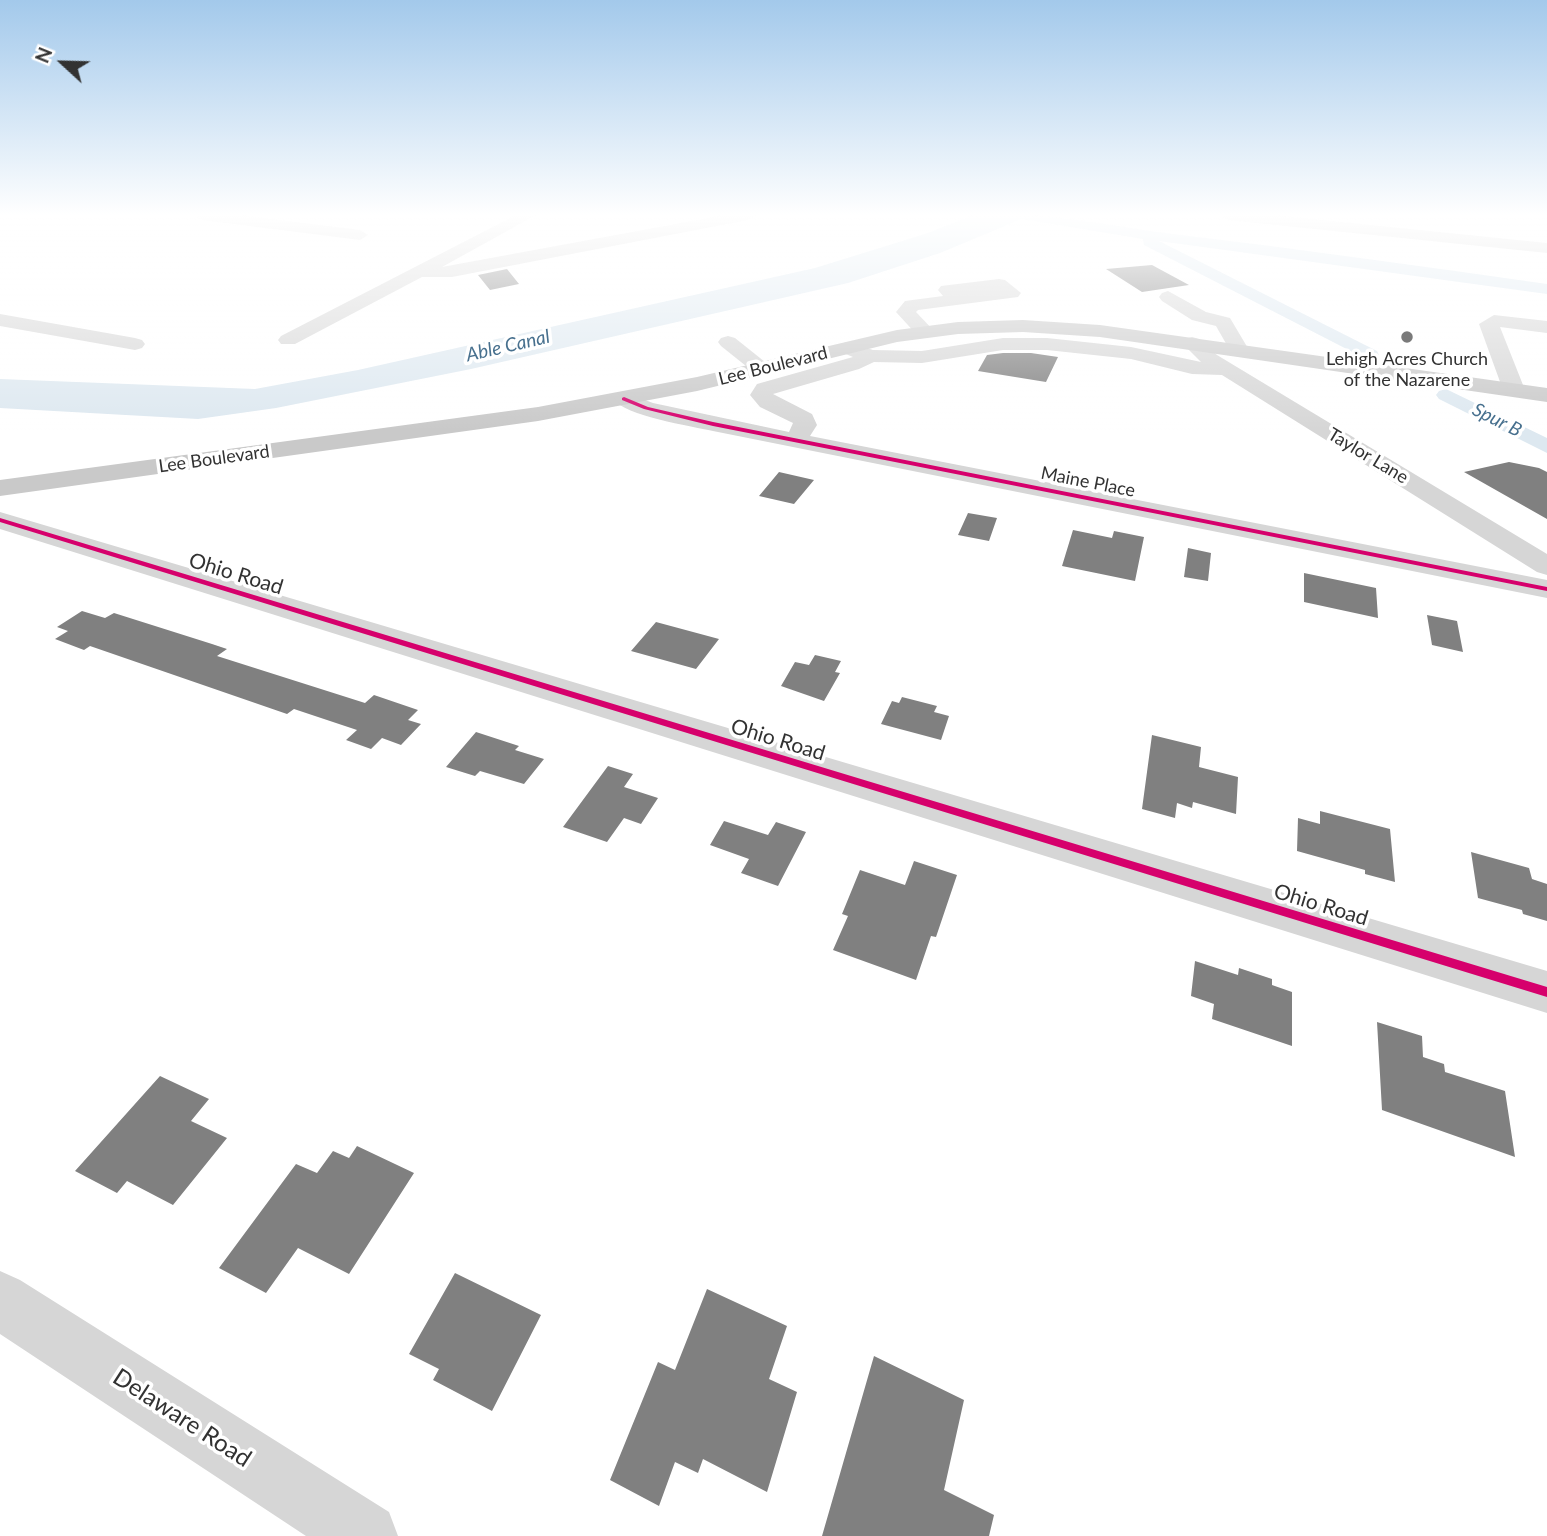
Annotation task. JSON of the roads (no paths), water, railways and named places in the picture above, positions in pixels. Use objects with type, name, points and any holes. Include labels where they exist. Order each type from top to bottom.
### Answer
[{"type":"main road","name":"Lee Boulevard","points":[[0,488],[441,429],[624,399],[925,332],[1004,326],[1045,327],[1192,343]]},
{"type":"main road","points":[[1233,360],[1547,395]]},
{"type":"street","points":[[288,340],[390,287]]},
{"type":"street","name":"Taylor Lane","points":[[1168,297],[1199,316],[1223,322],[1233,360]]},
{"type":"street","points":[[925,332],[905,312],[907,309],[924,303],[958,299]]},
{"type":"street","points":[[0,320],[135,344]]},
{"type":"street","points":[[1514,390],[1489,324],[1494,321],[1547,327]]},
{"type":"street","points":[[728,342],[763,370]]},
{"type":"street","name":"Taylor Lane","points":[[1192,343],[1233,360],[1547,566]]},
{"type":"street","points":[[848,348],[872,356],[922,357],[1003,344],[1084,347],[1131,353],[1192,369],[1233,360]]},
{"type":"street","points":[[796,440],[805,425],[804,419],[768,402],[761,395],[765,389],[852,365],[872,356]]},
{"type":"street","name":"Maine Place","points":[[624,399],[665,414],[1547,589]]},
{"type":"street","name":"Ohio Road","points":[[0,520],[1547,992]]},
{"type":"street","name":"Delaware Road","points":[[0,1300],[365,1536]]},
{"type":"water","name":"Able Canal","points":[[731,287],[832,287],[471,369],[276,408],[198,419],[0,408],[0,379],[255,389],[358,370]]},
{"type":"waterway","name":"Spur B","points":[[1236,287],[1370,355]]},
{"type":"waterway","points":[[1531,287],[1547,289]]},
{"type":"waterway","name":"Spur B","points":[[1446,395],[1547,446]]},
{"type":"place","name":"Lehigh Acres Church of the Nazarene","points":[[1407,337]]}]
